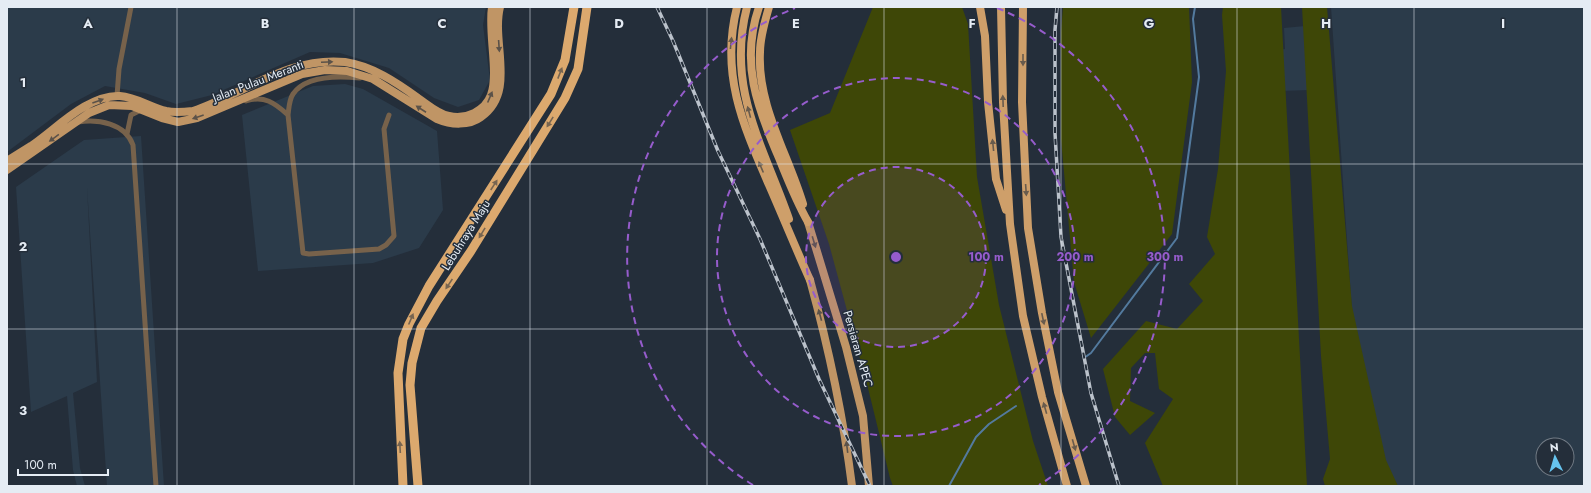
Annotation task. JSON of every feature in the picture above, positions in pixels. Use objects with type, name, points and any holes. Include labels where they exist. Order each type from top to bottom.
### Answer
[{"type":"highway","name":"Lebuhraya Maju","points":[[402,486],[398,373],[406,332],[423,296],[551,94],[565,60],[574,7]]},
{"type":"highway","name":"Lebuhraya Maju","points":[[418,486],[410,385],[412,363],[421,328],[437,301],[471,252],[565,98],[578,69],[587,7]]},
{"type":"highway","points":[[737,7],[730,54],[736,102],[753,149],[810,280]]},
{"type":"highway","points":[[747,7],[743,22],[740,52],[740,69],[745,98],[751,120],[783,201],[810,280]]},
{"type":"highway","points":[[759,7],[750,51],[752,80],[757,102],[793,193],[808,222]]},
{"type":"highway","points":[[769,7],[760,52],[761,80],[768,110],[796,183],[808,222]]},
{"type":"highway","points":[[980,7],[985,36],[988,102],[996,179],[1010,224]]},
{"type":"highway","points":[[1001,7],[1003,102],[1010,224],[1023,316],[1042,397],[1067,486]]},
{"type":"highway","points":[[1024,7],[1022,102],[1028,228],[1042,313],[1058,392],[1086,486]]},
{"type":"main road","name":"Jalan Pulau Meranti","points":[[7,161],[80,109],[97,101],[117,96],[137,100],[164,110],[175,112],[194,111],[208,106],[268,77],[300,65],[325,62],[345,62],[361,66],[384,76],[440,113],[450,116],[473,114],[486,105],[491,95],[494,83],[490,24],[492,7]]},
{"type":"main road","name":"Jalan Pulau Meranti","points":[[7,170],[89,113],[109,105],[120,104],[178,122],[197,118],[302,74],[335,69],[359,74],[373,79],[437,119],[448,123],[476,121],[490,110],[498,100],[501,84],[497,24],[500,7]]},
{"type":"main road","name":"Persiaran APEC","points":[[808,222],[846,346],[863,416],[869,486]]},
{"type":"main road","points":[[810,280],[829,350],[843,419],[852,486]]},
{"type":"street","points":[[117,96],[119,69],[131,7]]},
{"type":"street","points":[[373,79],[336,78],[307,83],[293,94],[288,115],[302,248],[304,252],[309,254],[378,249],[386,245],[394,236],[384,129],[389,115]]},
{"type":"street","points":[[218,109],[249,100],[262,98],[270,100],[288,115]]},
{"type":"street","points":[[127,134],[131,116],[136,111],[142,110]]},
{"type":"street","points":[[75,122],[95,120],[106,122],[127,134],[133,145],[156,486]]},
{"type":"shaded area","points":[[7,7],[486,7],[483,25],[490,80],[479,100],[458,107],[434,98],[389,68],[340,53],[310,52],[212,95],[176,104],[145,93],[105,86],[71,104],[7,152]]},
{"type":"shaded area","points":[[1331,7],[1584,7],[1584,485],[1364,486]]},
{"type":"shaded area","points":[[1305,26],[1309,90],[1280,91],[1278,50],[1285,49],[1284,28]]},
{"type":"shaded area","points":[[345,84],[363,89],[437,131],[443,210],[419,248],[373,263],[258,271],[242,115],[313,86]]},
{"type":"shaded area","points":[[141,136],[164,486],[107,486],[87,187],[97,382],[73,393],[80,468],[85,486],[77,486],[73,470],[67,396],[31,412],[16,187],[84,140]]},
{"type":"green space","points":[[873,7],[962,7],[968,24],[977,177],[999,305],[1033,441],[1048,486],[893,486],[890,478],[868,388],[829,244],[790,130],[830,113]]},
{"type":"green space","points":[[1063,7],[1189,7],[1192,82],[1172,234],[1091,338],[1074,282],[1061,139],[1061,32]]},
{"type":"green space","points":[[1223,7],[1281,7],[1307,486],[1163,486],[1145,443],[1173,399],[1159,389],[1155,353],[1145,353],[1131,368],[1130,401],[1155,413],[1130,435],[1115,417],[1103,369],[1146,321],[1177,329],[1203,301],[1189,284],[1215,254],[1207,237],[1218,169],[1226,71],[1222,15]]},
{"type":"green space","points":[[1302,7],[1327,7],[1352,306],[1386,460],[1398,486],[1325,486],[1323,479],[1330,459],[1321,356]]},
{"type":"waterway","points":[[1084,358],[1091,353],[1177,238],[1199,77],[1193,19],[1195,7]]},
{"type":"waterway","points":[[949,486],[976,437],[989,424],[1016,406]]},
{"type":"railway","points":[[657,7],[673,41],[718,151],[760,239],[819,379],[870,486]]},
{"type":"railway","points":[[1057,7],[1055,30],[1055,133],[1061,237],[1091,393],[1119,486]]}]
